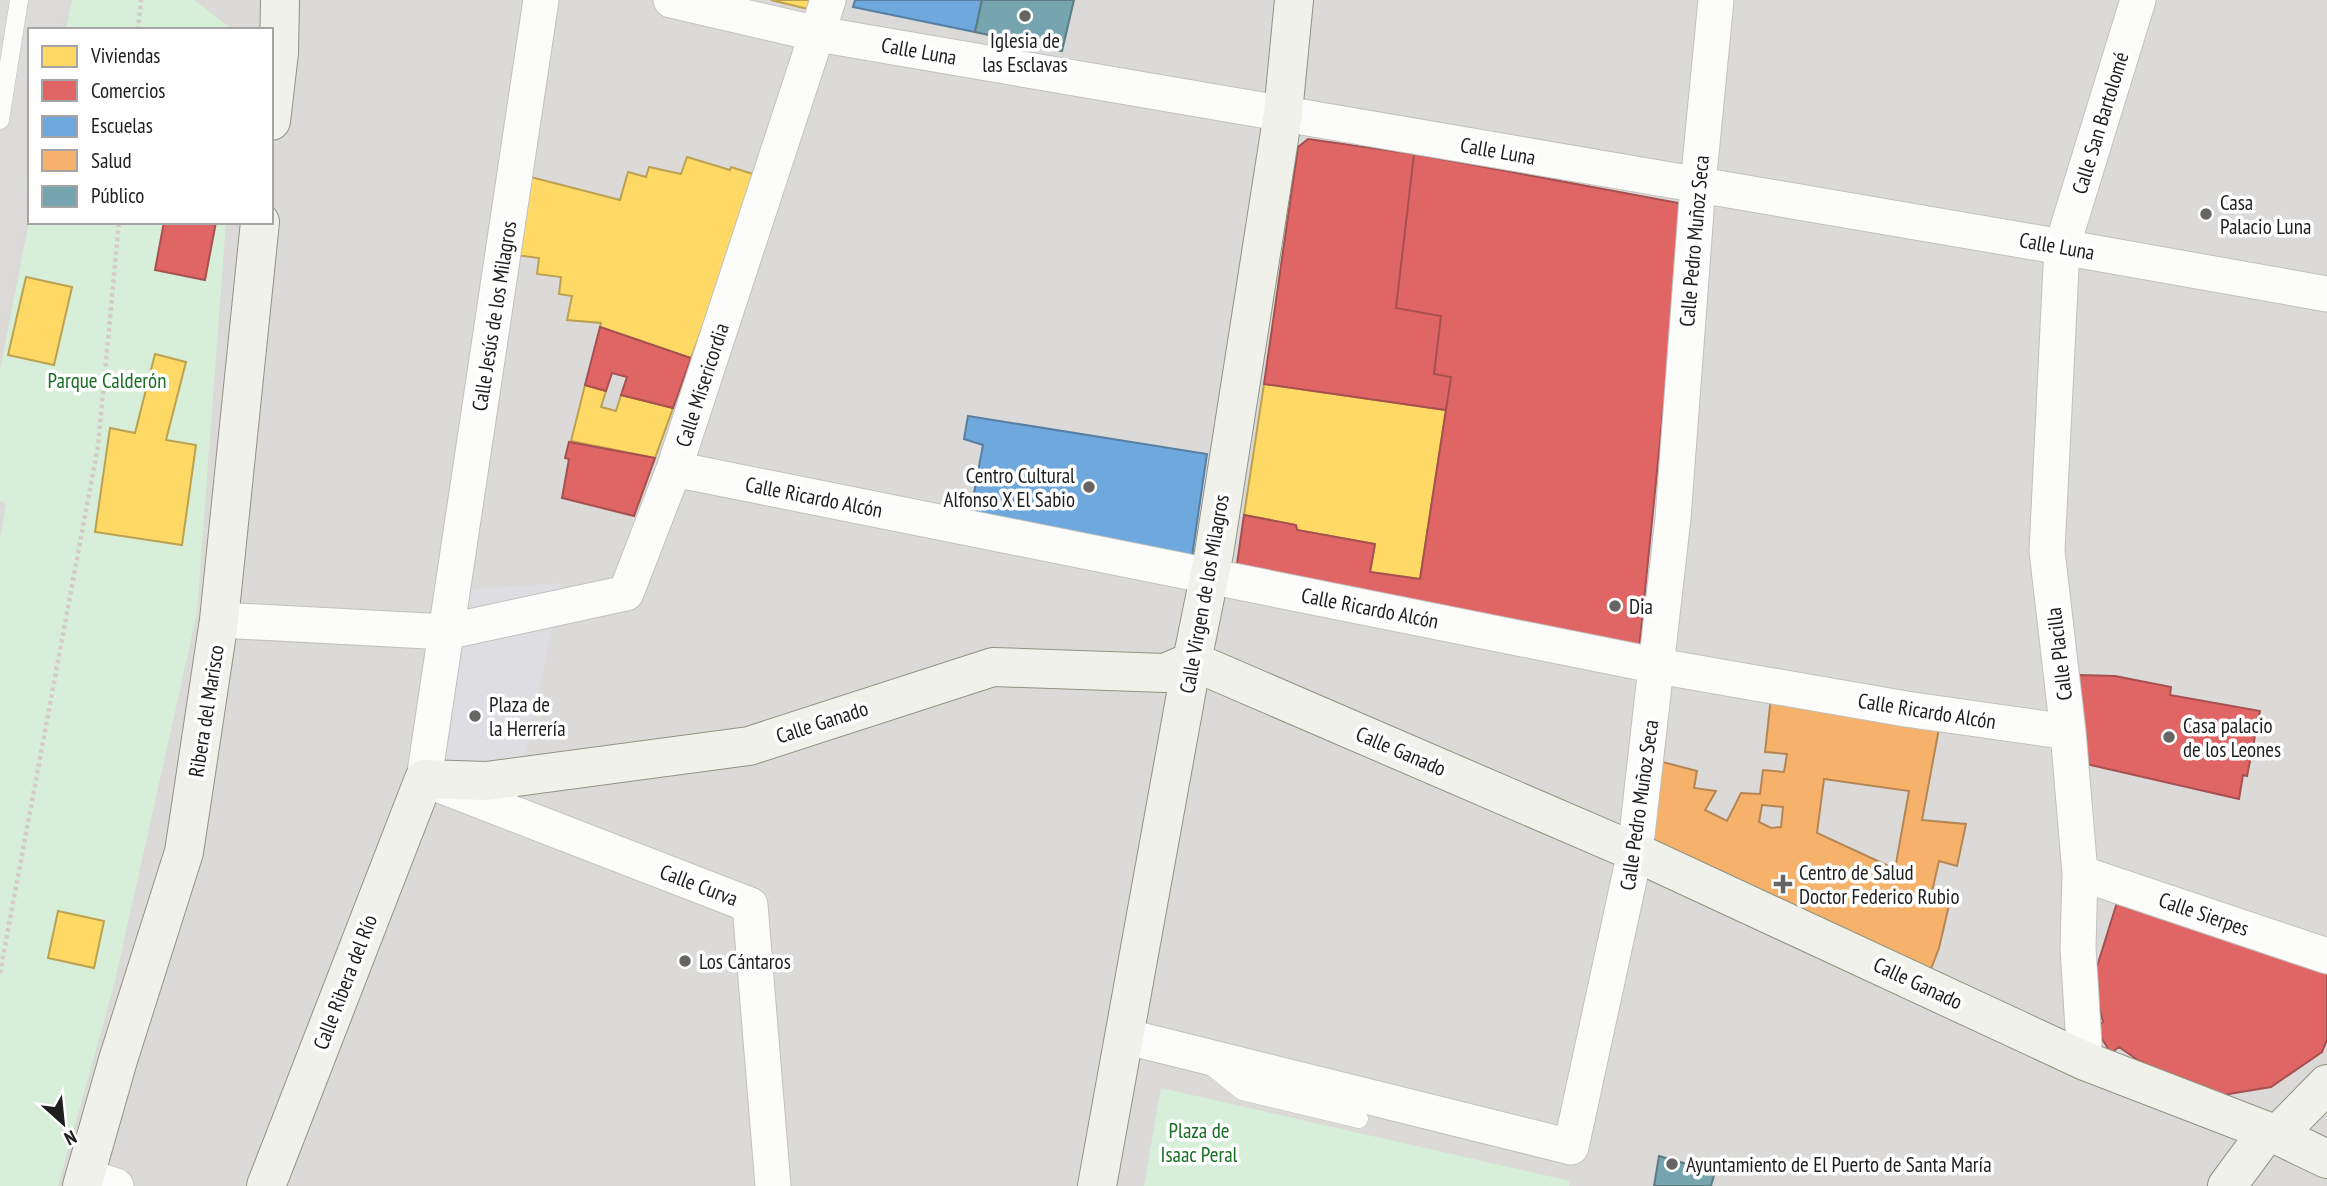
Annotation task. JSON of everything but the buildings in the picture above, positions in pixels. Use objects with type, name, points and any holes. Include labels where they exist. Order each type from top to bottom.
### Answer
[{"type":"street","points":[[260,0],[269,13],[273,28]]},
{"type":"street","points":[[273,104],[279,53],[280,0]]},
{"type":"street","name":"Calle Jesús de los Milagros","points":[[446,632],[541,0]]},
{"type":"street","name":"Calle Luna","points":[[671,0],[818,34],[2327,294]]},
{"type":"street","name":"Calle Misericordia","points":[[446,632],[626,593],[674,469],[828,0]]},
{"type":"street","name":"Calle Virgen de los Milagros","points":[[1097,1186],[1192,661],[1210,577],[1283,113],[1294,0]]},
{"type":"street","name":"Calle Pedro Muñoz Seca","points":[[1124,1036],[1572,1147],[1635,852],[1673,518],[1698,186],[1716,0]]},
{"type":"street","name":"Calle San Bartolomé","points":[[2062,247],[2138,0]]},
{"type":"street","points":[[273,29],[279,53]]},
{"type":"street","name":"Ribera del Marisco","points":[[94,1183],[118,1060],[184,852],[219,620],[260,224]]},
{"type":"street","name":"Calle Placilla","points":[[2062,247],[2047,551],[2068,732],[2080,873],[2078,948],[2085,1061]]},
{"type":"street","name":"Calle Ricardo Alcón","points":[[674,469],[1658,666],[1906,709],[2068,732]]},
{"type":"street","points":[[219,620],[446,632],[424,779]]},
{"type":"street","name":"Calle Ganado","points":[[424,779],[486,781],[749,746],[993,667],[1165,673],[1192,661],[1635,852],[2085,1061],[2272,1134],[2327,1159]]},
{"type":"street","name":"Calle Ribera del Río","points":[[266,1186],[424,779]]},
{"type":"street","name":"Calle Curva","points":[[424,779],[750,905],[773,1186]]},
{"type":"street","name":"Calle Sierpes","points":[[2080,873],[2327,956]]},
{"type":"street","points":[[2227,1186],[2272,1134],[2327,1084]]},
{"type":"lane","points":[[0,120],[19,0]]},
{"type":"lane","points":[[1196,1054],[1242,1091],[1359,1119]]},
{"type":"path","points":[[138,28],[141,0]]},
{"type":"path","points":[[0,973],[98,446],[119,224]]},
{"type":"shaded area","points":[[0,0],[2327,0],[2327,1186],[0,1186]]},
{"type":"shaded area","points":[[0,0],[60,0],[54,28],[28,28],[28,171],[0,319]]},
{"type":"shaded area","name":"Plaza de la Herrería","points":[[562,583],[525,753],[516,827],[430,797],[405,773],[440,592]]},
{"type":"green space","points":[[72,0],[194,0],[230,28],[66,28]]},
{"type":"green space","name":"Parque Calderón","points":[[29,224],[226,224],[197,613],[114,985],[58,1186],[0,1186],[0,540],[6,503],[0,501],[0,370]]},
{"type":"green space","name":"Plaza de Isaac Peral","points":[[1161,1088],[1570,1181],[1569,1186],[1144,1186]]},
{"type":"place","name":"Iglesia de las Esclavas","points":[[1025,16]]},
{"type":"place","name":"Casa Palacio Luna","points":[[2206,214]]},
{"type":"place","name":"Centro Cultural Alfonso X El Sabio","points":[[1089,487]]},
{"type":"place","name":"Dia","points":[[1615,606]]},
{"type":"place","name":"Plaza de la Herrería","points":[[475,716]]},
{"type":"place","name":"Casa palacio de los Leones","points":[[2169,737]]},
{"type":"place","name":"Centro de Salud Doctor Federico Rubio","points":[[1783,884]]},
{"type":"place","name":"Los Cántaros","points":[[685,961]]},
{"type":"place","name":"Ayuntamiento de El Puerto de Santa María","points":[[1672,1164]]}]
